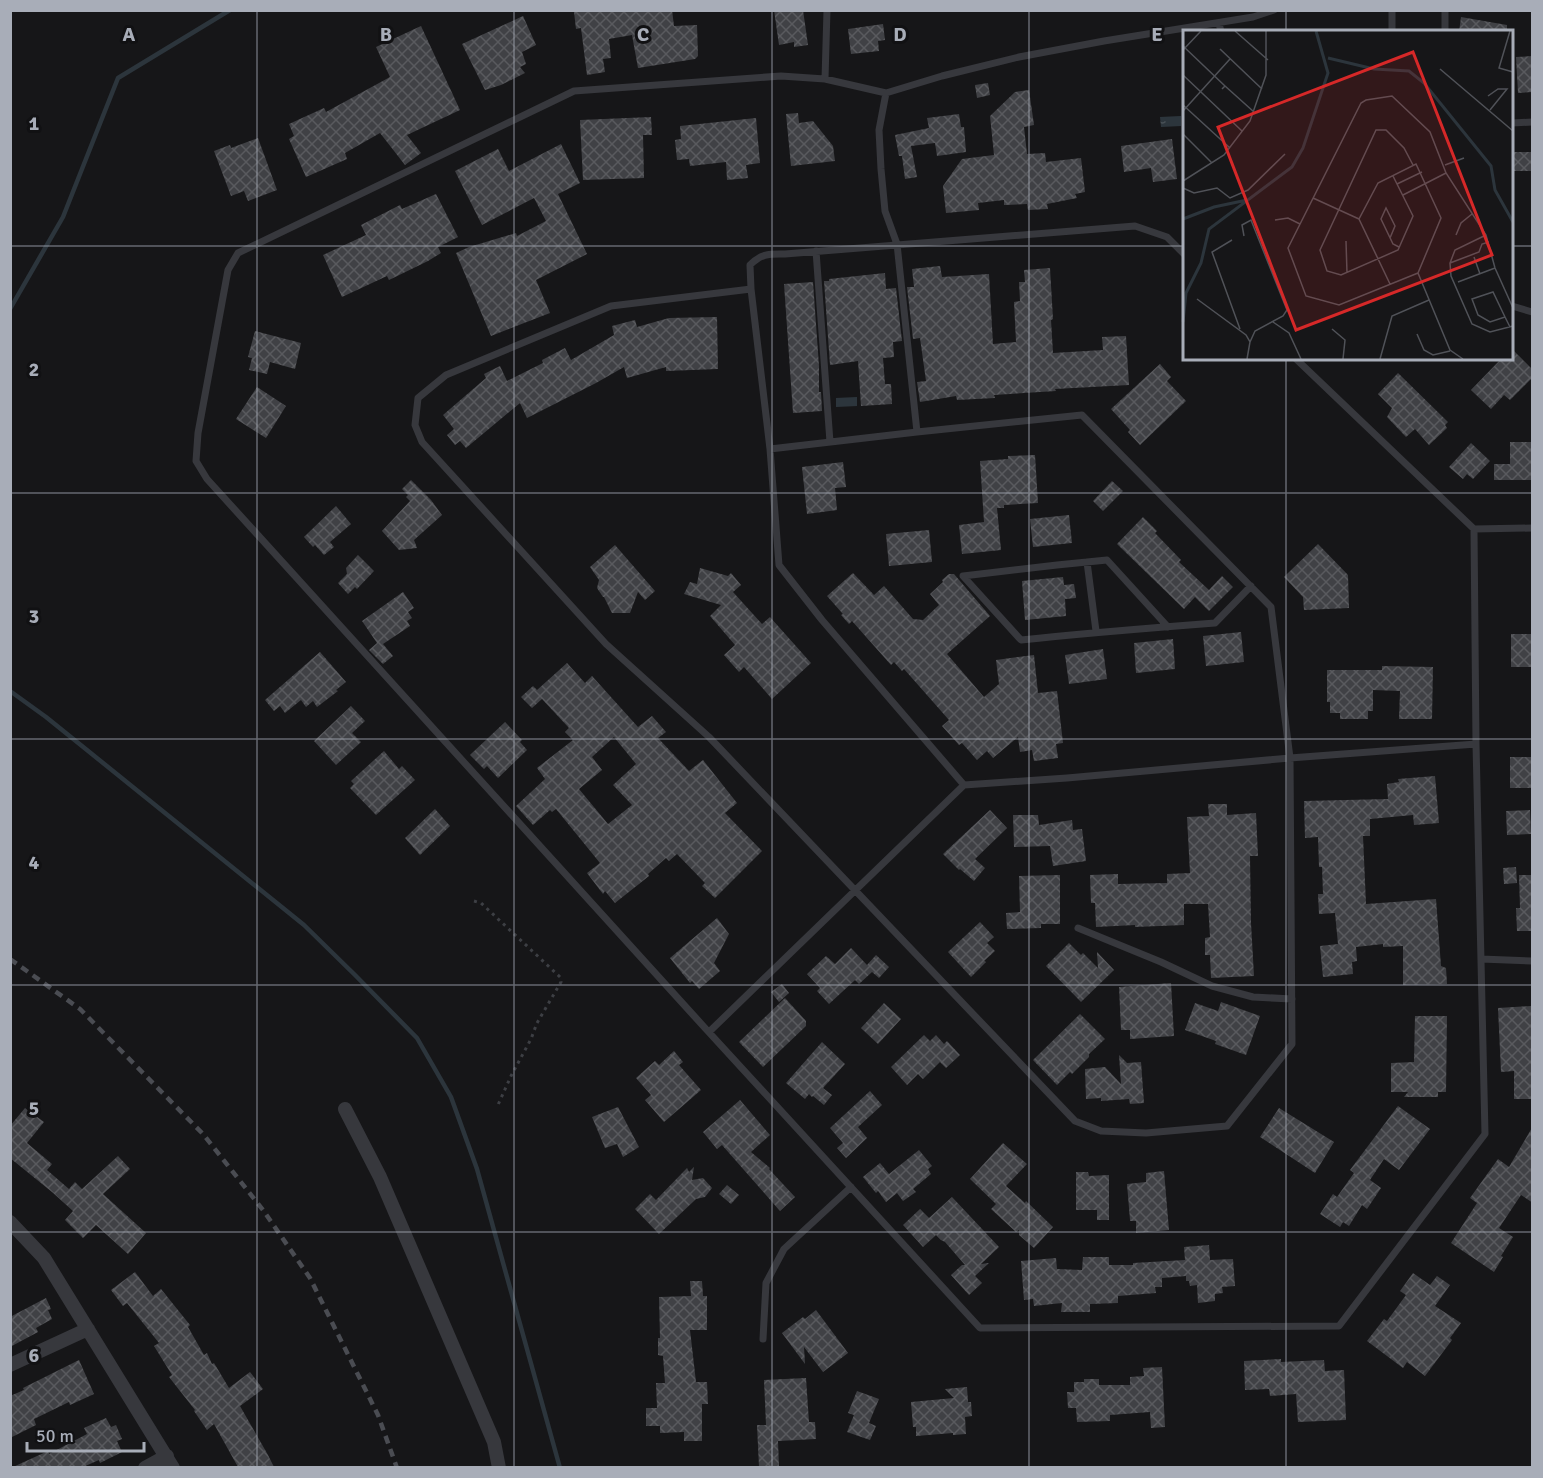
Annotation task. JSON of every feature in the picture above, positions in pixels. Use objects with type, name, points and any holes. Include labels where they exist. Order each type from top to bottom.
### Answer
[{"type":"street","points":[[345,1109],[380,1177],[494,1442],[499,1467]]},
{"type":"street","points":[[10,1222],[44,1258],[170,1462],[145,1467]]},
{"type":"street","points":[[10,1365],[88,1329]]},
{"type":"lane","points":[[825,79],[827,10]]},
{"type":"lane","points":[[1274,10],[1253,17],[1019,57],[886,93],[825,79],[781,76],[574,92],[238,253],[228,270],[198,433],[196,461],[207,479],[980,1328],[1339,1326],[1485,1134],[1476,744],[1474,529]]},
{"type":"lane","points":[[1392,10],[1392,30]]},
{"type":"lane","points":[[1445,10],[1445,30]]},
{"type":"lane","points":[[1219,23],[1221,30]]},
{"type":"lane","points":[[886,93],[879,130],[881,169],[885,211],[897,244],[917,432]]},
{"type":"lane","points":[[1513,123],[1533,122]]},
{"type":"lane","points":[[964,785],[822,620],[779,565],[770,449],[750,265],[757,258],[766,254],[1136,226],[1167,237],[1183,252]]},
{"type":"lane","points":[[816,251],[830,442]]},
{"type":"lane","points":[[751,289],[611,306],[446,375],[418,398],[415,425],[422,442],[606,644],[708,737],[1076,1121],[1101,1131],[1146,1133],[1227,1126],[1292,1044],[1290,758],[1271,607],[1082,415],[770,449]]},
{"type":"lane","points":[[1513,306],[1533,312]]},
{"type":"lane","points":[[1297,360],[1474,529],[1533,528]]},
{"type":"lane","points":[[1168,627],[1107,560],[963,576],[1021,640],[1215,623],[1251,586]]},
{"type":"lane","points":[[1087,562],[1096,632]]},
{"type":"lane","points":[[709,1032],[964,785],[1476,744]]},
{"type":"lane","points":[[1078,928],[1212,986],[1252,997],[1292,999]]},
{"type":"lane","points":[[1481,959],[1533,961]]},
{"type":"lane","points":[[763,1339],[766,1283],[784,1249],[851,1187]]},
{"type":"path","points":[[474,901],[481,903],[560,977],[561,981],[537,1023],[497,1107]]},
{"type":"water","points":[[1181,116],[1181,126],[1161,127],[1160,117]]},
{"type":"water","points":[[857,397],[857,406],[836,407],[836,398]]},
{"type":"building","points":[[606,10],[606,12],[638,10],[638,12],[672,10],[674,26],[697,25],[698,56],[695,59],[638,68],[632,35],[609,39],[611,58],[603,59],[605,72],[587,75],[581,28],[576,29],[574,12]]},
{"type":"building","points":[[774,10],[803,10],[808,45],[794,47],[794,42],[779,45]]},
{"type":"building","points":[[523,16],[536,45],[522,52],[526,64],[520,67],[525,73],[485,90],[462,44]]},
{"type":"building","points":[[1461,17],[1507,25],[1507,30],[1459,30]]},
{"type":"building","points":[[883,24],[885,40],[878,41],[879,51],[851,54],[848,29]]},
{"type":"building","points":[[421,26],[460,110],[407,135],[421,153],[405,165],[380,133],[345,153],[347,159],[306,177],[289,139],[294,136],[289,124],[324,108],[326,112],[390,77],[376,47]]},
{"type":"building","points":[[1533,56],[1533,92],[1518,93],[1516,57]]},
{"type":"building","points":[[988,83],[990,95],[977,98],[975,85]]},
{"type":"building","points":[[1029,90],[1034,125],[1024,127],[1027,154],[1045,153],[1046,162],[1081,158],[1085,192],[1075,194],[1077,198],[1047,204],[1048,209],[1028,210],[1027,204],[1004,205],[1004,200],[978,203],[979,210],[946,213],[943,186],[962,159],[994,155],[990,116],[1015,92]]},
{"type":"building","points":[[798,113],[799,123],[813,121],[833,146],[835,161],[791,166],[786,114]]},
{"type":"building","points":[[959,114],[961,127],[964,127],[966,152],[937,156],[935,143],[911,146],[917,177],[905,179],[902,156],[899,156],[895,135],[929,128],[927,118]]},
{"type":"building","points":[[651,117],[652,135],[643,135],[644,178],[583,180],[580,120]]},
{"type":"building","points":[[756,118],[760,163],[746,165],[748,178],[727,180],[726,162],[690,166],[689,159],[677,160],[675,140],[681,139],[680,126]]},
{"type":"building","points":[[258,138],[277,190],[248,201],[244,191],[231,196],[214,151],[230,145],[231,148]]},
{"type":"building","points":[[1172,139],[1177,179],[1153,182],[1151,168],[1124,172],[1121,146]]},
{"type":"building","points":[[561,144],[580,183],[558,194],[587,254],[536,280],[550,313],[491,336],[456,253],[516,233],[517,236],[546,221],[534,198],[482,225],[455,171],[498,149],[509,171]]},
{"type":"building","points":[[1513,152],[1533,152],[1533,171],[1513,171]]},
{"type":"building","points":[[436,194],[458,237],[438,247],[441,253],[428,261],[389,280],[387,276],[342,297],[323,255],[366,235],[361,225],[400,205],[402,209]]},
{"type":"building","points":[[940,266],[942,277],[989,274],[993,344],[1016,342],[1014,302],[1020,301],[1019,282],[1025,282],[1024,270],[1050,268],[1053,353],[1103,350],[1102,337],[1126,336],[1129,385],[1055,389],[1056,391],[994,395],[995,398],[957,400],[956,396],[920,402],[917,382],[926,381],[920,338],[913,339],[907,287],[914,287],[912,269]]},
{"type":"building","points":[[885,273],[886,289],[896,288],[902,341],[893,342],[894,357],[883,358],[885,384],[891,384],[892,404],[861,406],[858,361],[830,365],[824,281]]},
{"type":"building","points":[[813,282],[822,411],[793,413],[784,284]]},
{"type":"building","points":[[717,317],[718,369],[666,371],[666,367],[627,378],[624,367],[527,418],[520,403],[466,448],[460,441],[455,445],[447,435],[454,429],[443,415],[486,378],[484,374],[500,366],[507,381],[543,363],[542,360],[565,348],[571,360],[614,335],[612,326],[635,320],[637,327],[669,318]]},
{"type":"building","points":[[255,331],[301,343],[295,369],[270,362],[267,374],[249,370],[252,358],[248,357]]},
{"type":"building","points":[[1513,350],[1533,370],[1533,377],[1510,400],[1504,395],[1491,409],[1471,390],[1500,360],[1513,360]]},
{"type":"building","points":[[1160,364],[1171,377],[1167,381],[1186,401],[1140,445],[1111,409]]},
{"type":"building","points":[[1398,373],[1448,422],[1445,425],[1447,428],[1429,445],[1415,429],[1406,437],[1387,417],[1392,408],[1378,394]]},
{"type":"building","points":[[257,387],[286,406],[266,438],[236,419]]},
{"type":"building","points":[[1510,442],[1533,442],[1533,480],[1494,480],[1494,464],[1510,464]]},
{"type":"building","points":[[1471,443],[1490,461],[1473,479],[1467,474],[1463,479],[1449,467]]},
{"type":"building","points":[[1035,455],[1038,503],[1004,505],[1004,508],[997,508],[1001,550],[962,554],[959,525],[984,522],[980,461],[1008,459],[1008,456]]},
{"type":"building","points":[[843,462],[846,487],[835,488],[837,510],[807,514],[802,467]]},
{"type":"building","points":[[411,480],[442,515],[414,540],[417,548],[399,550],[382,531],[410,501],[402,489]]},
{"type":"building","points":[[1112,481],[1123,491],[1103,511],[1093,501]]},
{"type":"building","points":[[336,506],[351,524],[330,542],[334,547],[324,555],[304,537]]},
{"type":"building","points":[[1069,515],[1072,543],[1033,547],[1030,519]]},
{"type":"building","points":[[1143,517],[1181,560],[1179,562],[1209,590],[1222,576],[1233,587],[1209,611],[1195,597],[1184,609],[1117,544]]},
{"type":"building","points":[[929,530],[932,562],[889,566],[886,534]]},
{"type":"building","points":[[1318,544],[1348,575],[1349,608],[1304,610],[1303,597],[1284,577]]},
{"type":"building","points":[[615,545],[655,591],[645,600],[638,592],[630,613],[612,613],[597,588],[599,580],[590,567]]},
{"type":"building","points":[[358,555],[374,571],[357,589],[355,587],[348,594],[338,583],[347,574],[346,568]]},
{"type":"building","points":[[700,568],[728,576],[731,573],[741,585],[733,592],[762,624],[770,617],[811,663],[772,699],[744,667],[739,672],[724,655],[735,645],[710,616],[721,605],[684,594],[690,582],[697,584]]},
{"type":"building","points":[[853,573],[874,595],[884,586],[913,619],[923,620],[939,605],[930,594],[949,574],[954,574],[990,616],[947,654],[984,697],[999,684],[996,660],[1034,655],[1038,693],[1057,691],[1063,743],[1056,744],[1058,758],[1034,761],[1032,750],[1020,752],[1018,737],[993,758],[987,751],[977,760],[962,743],[959,745],[942,726],[949,720],[904,669],[902,671],[894,662],[891,665],[852,621],[849,624],[827,596]]},
{"type":"building","points":[[1063,577],[1064,585],[1074,584],[1076,598],[1065,599],[1066,616],[1025,620],[1022,581]]},
{"type":"building","points":[[403,592],[414,608],[408,612],[412,618],[407,621],[410,626],[383,644],[393,656],[383,664],[369,650],[377,643],[362,621]]},
{"type":"building","points":[[1241,632],[1244,662],[1206,666],[1203,636]]},
{"type":"building","points":[[1511,634],[1533,634],[1533,667],[1511,667]]},
{"type":"building","points":[[1173,639],[1175,669],[1136,673],[1134,643]]},
{"type":"building","points":[[1103,649],[1107,679],[1069,684],[1065,655]]},
{"type":"building","points":[[320,652],[346,682],[317,707],[313,701],[306,707],[301,700],[285,713],[280,706],[274,711],[265,700]]},
{"type":"building","points":[[567,663],[585,683],[592,676],[638,727],[652,716],[666,732],[658,738],[689,771],[703,760],[737,803],[725,813],[762,851],[715,898],[702,886],[705,883],[677,854],[669,861],[666,858],[648,874],[649,876],[615,903],[605,891],[603,894],[587,873],[600,863],[556,809],[552,812],[550,810],[533,825],[516,806],[545,779],[537,768],[573,740],[565,732],[569,728],[542,699],[532,708],[521,697],[533,686],[537,690]],"holes":[[[614,737],[636,764],[613,785],[632,805],[608,824],[579,789],[602,770],[592,757]]]},
{"type":"building","points":[[1382,666],[1433,667],[1432,719],[1399,719],[1400,691],[1373,690],[1373,711],[1368,711],[1368,719],[1340,719],[1340,713],[1330,713],[1330,702],[1327,702],[1327,670],[1382,670]]},
{"type":"building","points":[[351,706],[365,721],[352,733],[361,742],[336,765],[314,741]]},
{"type":"building","points":[[505,722],[522,740],[520,742],[527,750],[498,778],[487,766],[484,769],[470,755]]},
{"type":"building","points":[[384,751],[399,769],[402,766],[415,780],[376,815],[350,788],[354,784],[351,781]]},
{"type":"building","points":[[1510,757],[1533,757],[1533,788],[1510,788]]},
{"type":"building","points":[[1435,776],[1439,823],[1414,825],[1413,815],[1370,819],[1370,836],[1363,836],[1366,904],[1436,899],[1441,966],[1446,968],[1447,984],[1403,985],[1403,946],[1383,947],[1383,944],[1356,947],[1357,961],[1352,962],[1353,974],[1323,977],[1320,946],[1338,944],[1335,913],[1319,914],[1318,894],[1323,894],[1322,867],[1319,867],[1318,837],[1305,838],[1304,801],[1388,799],[1387,784],[1399,782],[1398,779]]},
{"type":"building","points":[[1208,804],[1227,804],[1227,815],[1256,813],[1258,856],[1250,856],[1254,976],[1211,978],[1210,955],[1205,955],[1205,938],[1210,937],[1208,904],[1184,904],[1184,925],[1096,927],[1095,903],[1091,903],[1090,875],[1118,874],[1118,884],[1167,883],[1167,874],[1190,873],[1187,817],[1209,816]]},
{"type":"building","points":[[435,809],[450,826],[420,855],[405,838]]},
{"type":"building","points":[[990,810],[1007,828],[975,859],[985,868],[974,881],[943,854]]},
{"type":"building","points":[[1530,810],[1531,834],[1507,835],[1506,811]]},
{"type":"building","points":[[1013,815],[1038,815],[1039,825],[1072,820],[1073,830],[1082,829],[1086,861],[1053,866],[1050,846],[1014,847]]},
{"type":"building","points":[[1516,867],[1517,883],[1504,884],[1503,868]]},
{"type":"building","points":[[1060,875],[1060,924],[1041,924],[1041,928],[1007,929],[1006,913],[1020,912],[1019,876]]},
{"type":"building","points":[[1519,875],[1533,875],[1533,931],[1517,931],[1516,908],[1520,908]]},
{"type":"building","points":[[717,918],[729,934],[714,963],[720,971],[699,989],[692,981],[690,983],[670,958]]},
{"type":"building","points":[[980,922],[994,937],[987,943],[995,951],[971,977],[948,952]]},
{"type":"building","points":[[1069,943],[1098,968],[1097,952],[1114,970],[1081,1002],[1046,966]]},
{"type":"building","points":[[851,948],[867,965],[876,955],[889,967],[879,978],[872,972],[859,984],[855,980],[829,1004],[817,991],[820,988],[807,974],[826,956],[835,964]]},
{"type":"building","points":[[1171,983],[1174,1036],[1130,1039],[1130,1030],[1121,1030],[1119,987]]},
{"type":"building","points":[[782,984],[789,993],[779,1002],[771,992]]},
{"type":"building","points":[[785,998],[806,1021],[806,1026],[763,1067],[739,1042]]},
{"type":"building","points":[[1221,1002],[1260,1016],[1246,1055],[1185,1030],[1195,1003],[1218,1011]]},
{"type":"building","points":[[884,1003],[901,1019],[878,1044],[861,1028]]},
{"type":"building","points":[[1531,1006],[1533,1099],[1514,1099],[1514,1071],[1501,1072],[1498,1008]]},
{"type":"building","points":[[1080,1014],[1105,1039],[1072,1074],[1070,1072],[1057,1085],[1033,1060]]},
{"type":"building","points":[[1415,1016],[1447,1016],[1446,1092],[1438,1092],[1438,1097],[1404,1097],[1408,1092],[1391,1092],[1391,1063],[1414,1062]]},
{"type":"building","points":[[924,1035],[930,1041],[936,1035],[944,1044],[947,1041],[960,1055],[946,1068],[940,1062],[923,1079],[918,1074],[907,1085],[891,1067]]},
{"type":"building","points":[[822,1042],[845,1064],[823,1088],[832,1095],[824,1105],[809,1094],[805,1099],[786,1083]]},
{"type":"building","points":[[674,1051],[683,1062],[679,1065],[701,1090],[664,1122],[645,1100],[651,1095],[636,1078],[655,1061],[659,1065]]},
{"type":"building","points":[[1119,1055],[1127,1063],[1141,1062],[1144,1103],[1130,1104],[1129,1099],[1101,1101],[1101,1098],[1086,1099],[1085,1069],[1105,1067],[1121,1084]]},
{"type":"building","points":[[870,1091],[882,1105],[858,1127],[867,1138],[846,1158],[837,1148],[843,1143],[830,1128]]},
{"type":"building","points":[[740,1100],[770,1135],[751,1152],[770,1168],[795,1197],[780,1211],[722,1145],[717,1149],[703,1132]]},
{"type":"building","points":[[1398,1106],[1430,1129],[1399,1170],[1384,1159],[1370,1180],[1381,1188],[1367,1209],[1362,1205],[1349,1226],[1343,1222],[1340,1227],[1320,1214],[1333,1194],[1337,1197],[1354,1173],[1350,1170]]},
{"type":"building","points":[[618,1107],[639,1147],[623,1157],[617,1144],[605,1148],[592,1117]]},
{"type":"building","points":[[25,1108],[44,1122],[27,1143],[52,1164],[47,1170],[69,1189],[75,1182],[82,1189],[118,1156],[130,1169],[103,1194],[146,1233],[128,1254],[96,1225],[83,1238],[65,1220],[73,1211],[10,1158],[10,1126]]},
{"type":"building","points":[[1279,1108],[1334,1142],[1315,1173],[1260,1137]]},
{"type":"building","points":[[1533,1126],[1533,1203],[1521,1195],[1499,1228],[1513,1237],[1494,1272],[1451,1243],[1477,1203],[1470,1198],[1498,1159],[1509,1167]]},
{"type":"building","points":[[1003,1143],[1027,1164],[1006,1186],[1025,1203],[1026,1201],[1053,1227],[1034,1248],[1019,1235],[1019,1230],[1016,1232],[991,1209],[996,1204],[970,1179]]},
{"type":"building","points":[[919,1150],[932,1166],[928,1169],[931,1174],[913,1189],[916,1192],[903,1201],[897,1193],[886,1202],[863,1177],[880,1163],[889,1174]]},
{"type":"building","points":[[694,1167],[692,1180],[703,1178],[712,1188],[705,1197],[696,1199],[659,1234],[635,1209],[650,1194],[656,1200],[687,1168],[689,1172]]},
{"type":"building","points":[[1164,1171],[1169,1230],[1136,1233],[1136,1221],[1130,1221],[1127,1184],[1146,1182],[1146,1173]]},
{"type":"building","points":[[1076,1172],[1088,1172],[1089,1176],[1109,1175],[1109,1220],[1097,1220],[1097,1210],[1076,1210]]},
{"type":"building","points":[[727,1185],[739,1195],[731,1204],[719,1194]]},
{"type":"building","points":[[952,1197],[999,1247],[981,1264],[989,1263],[975,1276],[982,1283],[969,1295],[951,1275],[965,1265],[945,1242],[936,1235],[923,1247],[903,1225],[920,1209],[929,1218]]},
{"type":"building","points":[[1209,1245],[1210,1260],[1233,1259],[1235,1286],[1222,1287],[1223,1293],[1215,1294],[1215,1301],[1198,1303],[1197,1285],[1190,1286],[1189,1281],[1186,1281],[1186,1276],[1162,1278],[1162,1287],[1155,1287],[1156,1293],[1118,1296],[1118,1303],[1090,1304],[1090,1312],[1061,1312],[1062,1303],[1034,1306],[1033,1299],[1024,1300],[1021,1261],[1056,1258],[1057,1269],[1082,1270],[1083,1257],[1109,1257],[1109,1265],[1133,1265],[1133,1263],[1185,1260],[1184,1247]]},
{"type":"building","points":[[135,1272],[153,1296],[161,1289],[190,1325],[188,1327],[204,1355],[207,1353],[229,1388],[250,1372],[263,1389],[240,1406],[274,1467],[238,1467],[214,1424],[207,1430],[195,1410],[169,1377],[172,1375],[154,1346],[159,1343],[127,1303],[123,1306],[111,1290]]},
{"type":"building","points":[[1413,1273],[1430,1285],[1437,1276],[1450,1285],[1435,1306],[1461,1323],[1450,1338],[1452,1340],[1425,1376],[1407,1362],[1403,1368],[1367,1341],[1384,1319],[1387,1321],[1406,1295],[1400,1291]]},
{"type":"building","points":[[690,1281],[702,1281],[703,1296],[707,1296],[707,1330],[690,1330],[696,1382],[707,1382],[708,1404],[702,1404],[702,1441],[684,1441],[684,1432],[660,1433],[660,1426],[646,1426],[646,1408],[657,1408],[656,1383],[665,1383],[663,1356],[658,1355],[659,1297],[691,1296]]},
{"type":"building","points":[[46,1298],[52,1319],[36,1328],[38,1332],[10,1347],[10,1317]]},
{"type":"building","points":[[816,1310],[848,1353],[823,1372],[804,1347],[805,1364],[782,1333]]},
{"type":"building","points":[[1281,1359],[1281,1362],[1324,1360],[1325,1371],[1344,1370],[1346,1420],[1298,1422],[1296,1394],[1270,1396],[1269,1389],[1245,1390],[1244,1361]]},
{"type":"building","points":[[79,1360],[94,1394],[70,1405],[69,1402],[34,1419],[36,1425],[10,1438],[10,1396]]},
{"type":"building","points":[[1162,1367],[1165,1427],[1151,1428],[1150,1412],[1110,1415],[1110,1421],[1077,1422],[1076,1408],[1068,1408],[1067,1392],[1074,1392],[1074,1382],[1099,1379],[1099,1385],[1130,1385],[1130,1377],[1144,1376],[1143,1368]]},
{"type":"building","points":[[806,1378],[809,1422],[815,1422],[816,1439],[778,1441],[779,1467],[759,1467],[757,1425],[766,1425],[764,1380]]},
{"type":"building","points":[[967,1387],[972,1416],[965,1417],[966,1434],[916,1436],[911,1402],[954,1398],[945,1389]]},
{"type":"building","points":[[857,1391],[879,1399],[869,1423],[876,1426],[870,1440],[847,1432],[854,1415],[848,1413]]},
{"type":"building","points":[[106,1418],[111,1427],[116,1425],[122,1439],[117,1441],[122,1452],[100,1463],[99,1460],[83,1467],[13,1467],[48,1451],[49,1454],[87,1434],[84,1428]]},
{"type":"waterway","points":[[10,309],[63,217],[118,78],[230,10]]},
{"type":"waterway","points":[[10,691],[46,717],[304,925],[417,1038],[451,1097],[477,1169],[560,1468]]},
{"type":"railway","points":[[10,959],[80,1009],[203,1134],[263,1210],[310,1278],[378,1415],[397,1468]]}]
